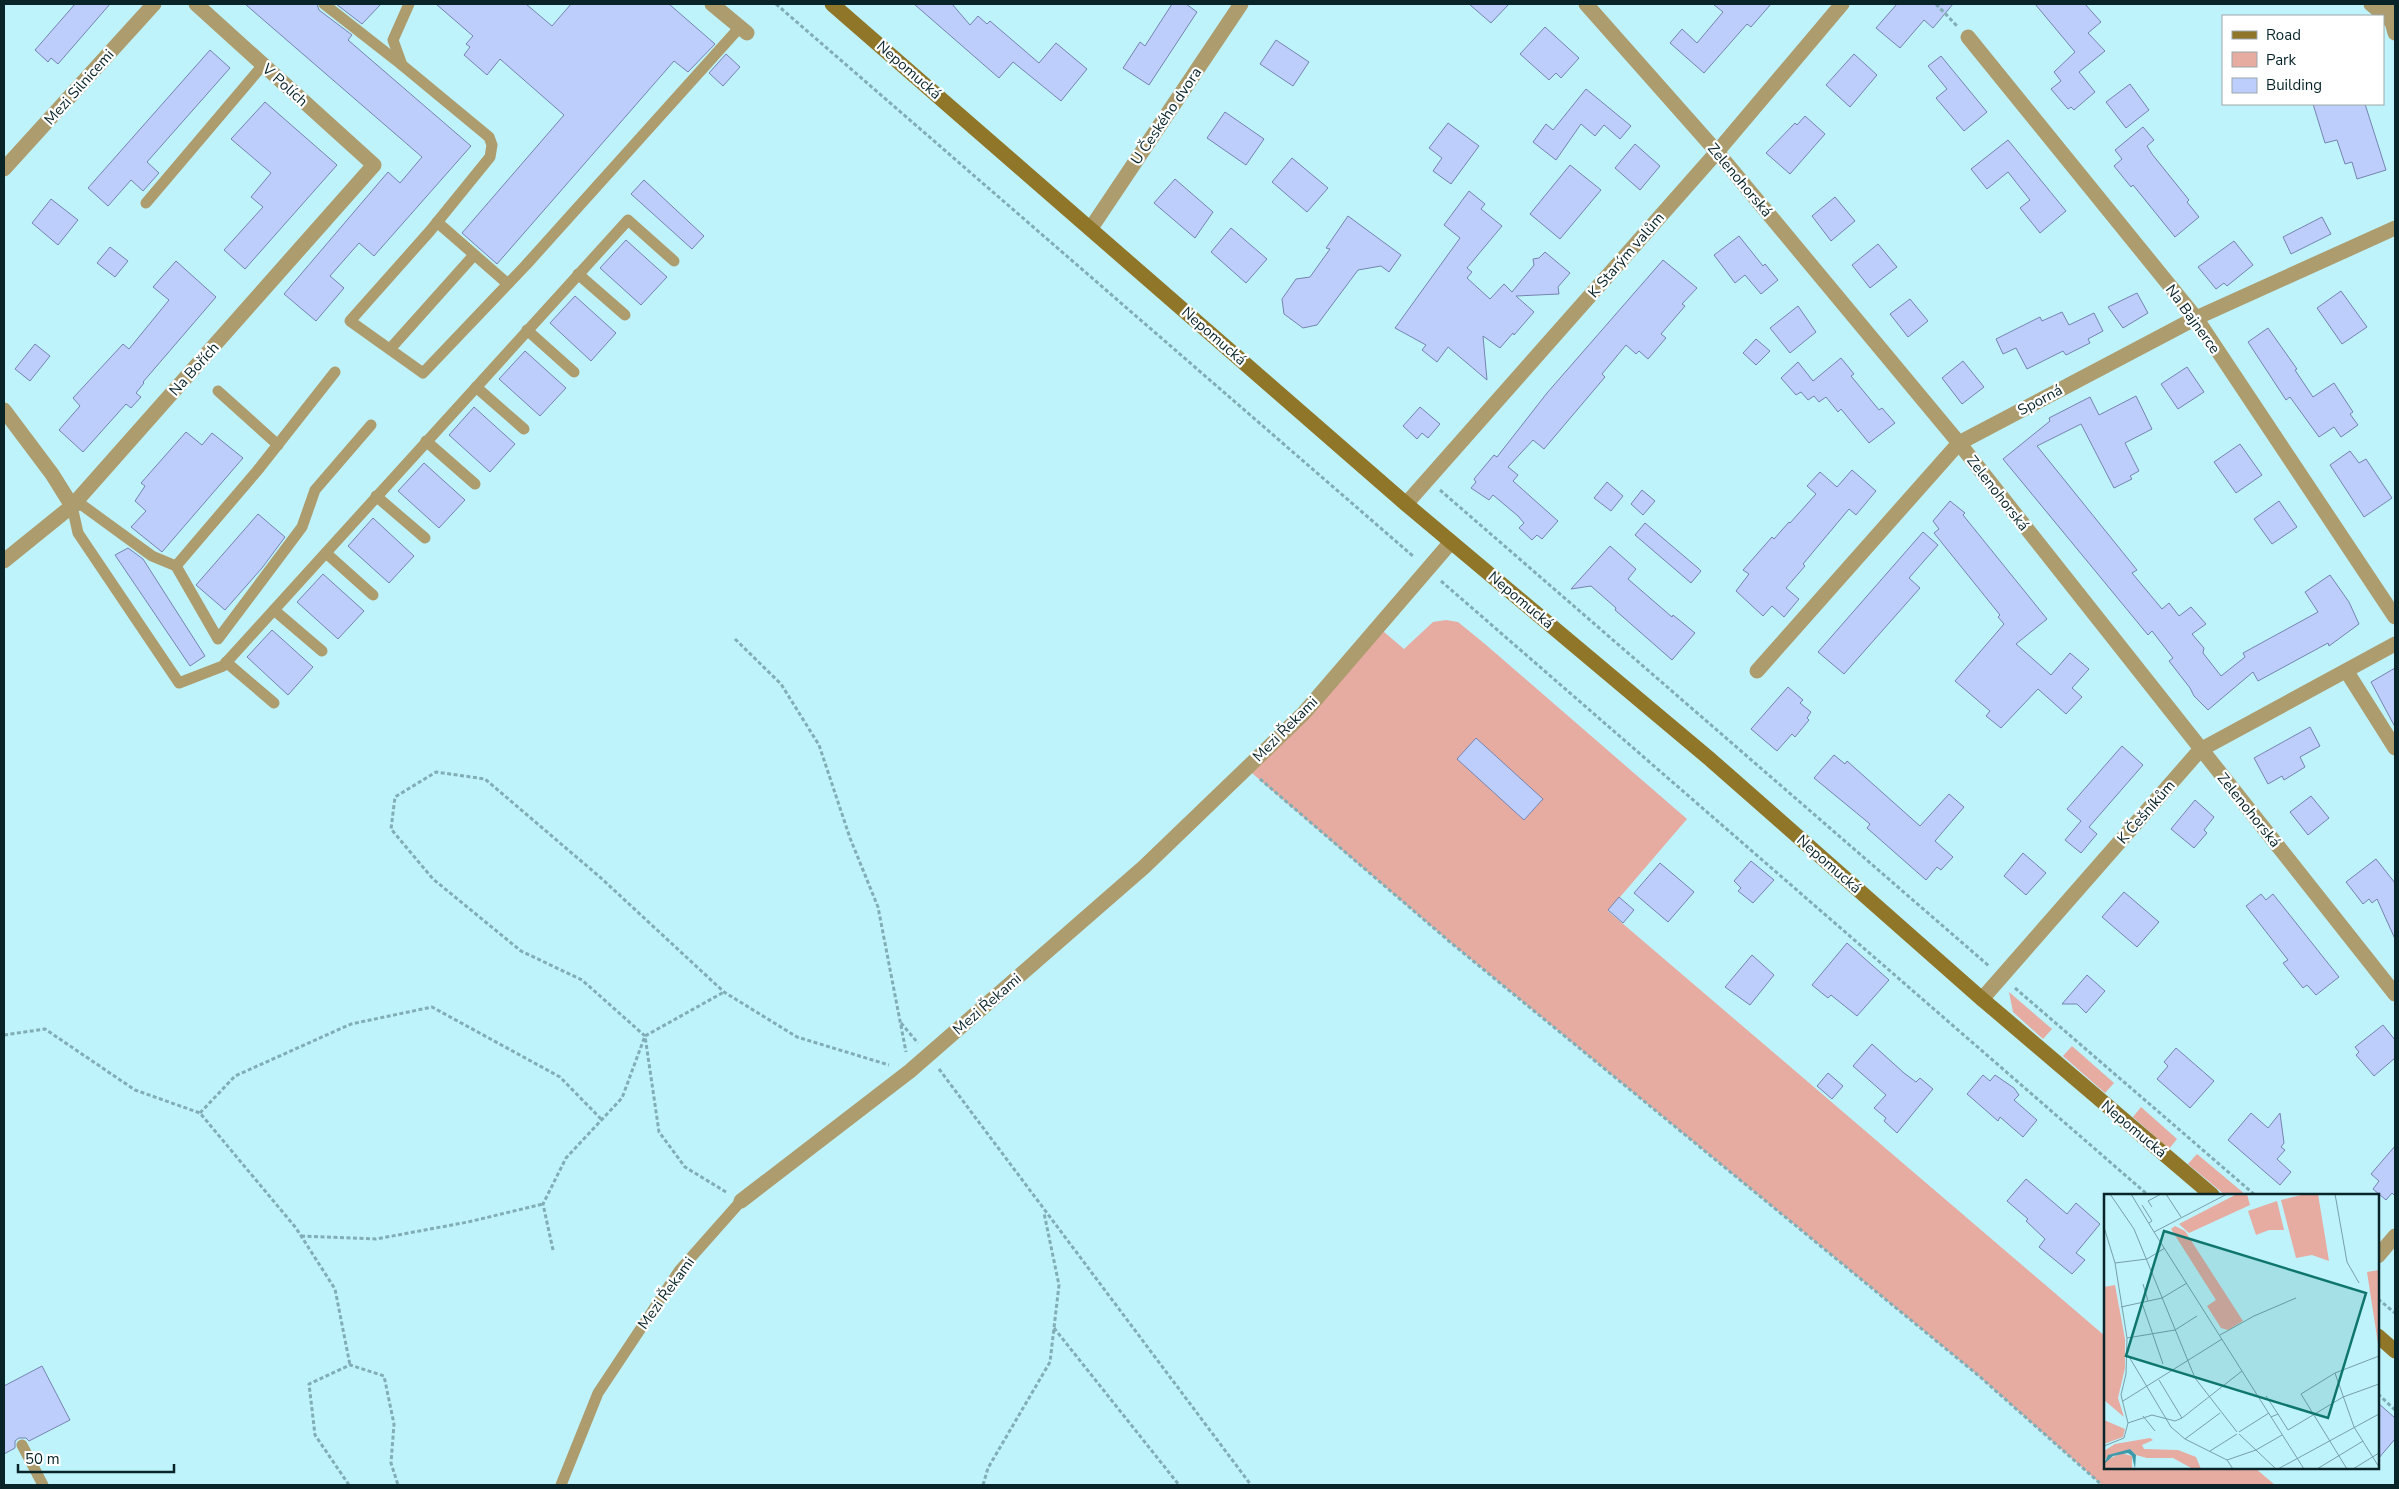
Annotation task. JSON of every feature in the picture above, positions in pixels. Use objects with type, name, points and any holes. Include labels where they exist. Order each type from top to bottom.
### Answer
[{"type":"street","name":"Mezi Silnicemi","points":[[4,169],[154,4]]},
{"type":"street","name":"V Polích","points":[[196,4],[374,166]]},
{"type":"street","points":[[712,4],[744,30]]},
{"type":"street","name":"Nepomucká","points":[[832,4],[1406,504],[1711,760],[1982,999],[2211,1194]]},
{"type":"street","name":"U Českého dvora","points":[[1091,228],[1241,4]]},
{"type":"street","name":"Zelenohorská","points":[[1586,4],[1717,152],[1959,443],[2200,750],[2395,994]]},
{"type":"street","name":"K Starým valům","points":[[1406,504],[1717,152],[1842,4]]},
{"type":"street","points":[[2371,4],[2382,15]]},
{"type":"street","points":[[2386,4],[2393,27]]},
{"type":"street","points":[[2384,18],[2393,27]]},
{"type":"street","name":"Na Bajnerce","points":[[1968,37],[2196,318],[2395,617]]},
{"type":"street","name":"Na Bořích","points":[[4,561],[72,506],[374,166]]},
{"type":"street","name":"Sporná","points":[[1757,671],[1959,443],[2196,318],[2395,228]]},
{"type":"street","points":[[4,410],[52,474],[72,506]]},
{"type":"street","name":"Mezi Řekami","points":[[741,1201],[910,1071],[1144,866],[1304,713],[1451,542]]},
{"type":"street","name":"K Češníkům","points":[[1982,999],[2200,750],[2347,672],[2395,644]]},
{"type":"street","points":[[2347,672],[2395,748]]},
{"type":"street","points":[[2379,1255],[2395,1236]]},
{"type":"street","points":[[2379,1337],[2395,1351]]},
{"type":"lane","points":[[324,4],[489,137],[492,145],[490,157],[437,222],[350,321],[423,373],[744,30]]},
{"type":"lane","points":[[402,65],[394,40],[409,4]]},
{"type":"lane","points":[[146,203],[263,65]]},
{"type":"lane","points":[[371,425],[315,490],[302,527],[218,639],[176,566],[152,556],[82,505],[72,506],[78,533],[179,683],[222,666],[226,662],[628,220],[674,261]]},
{"type":"lane","points":[[437,222],[508,284]]},
{"type":"lane","points":[[390,349],[474,255]]},
{"type":"lane","points":[[578,274],[625,316]]},
{"type":"lane","points":[[528,330],[574,372]]},
{"type":"lane","points":[[176,566],[278,445],[335,372]]},
{"type":"lane","points":[[476,387],[524,429]]},
{"type":"lane","points":[[218,391],[278,445]]},
{"type":"lane","points":[[426,442],[475,484]]},
{"type":"lane","points":[[376,496],[426,538]]},
{"type":"lane","points":[[326,553],[373,595]]},
{"type":"lane","points":[[274,610],[322,651]]},
{"type":"lane","points":[[226,662],[274,703]]},
{"type":"lane","name":"Mezi Řekami","points":[[561,1485],[598,1393],[679,1271],[741,1201]]},
{"type":"lane","points":[[22,1445],[43,1485]]},
{"type":"path","points":[[776,4],[2147,1194]]},
{"type":"path","points":[[1936,4],[1968,37]]},
{"type":"path","points":[[1429,480],[2254,1194]]},
{"type":"path","points":[[735,639],[782,684],[819,745],[850,838],[878,907],[910,1071],[797,1037],[724,992],[602,878],[485,779],[436,772],[394,797],[391,829],[433,879],[521,951],[582,980],[645,1036],[659,1132],[685,1167],[741,1201]]},
{"type":"path","points":[[1246,768],[1457,948],[1979,1376],[2102,1485]]},
{"type":"path","points":[[553,1250],[543,1204],[566,1158],[622,1098],[645,1036],[724,992]]},
{"type":"path","points":[[200,1113],[235,1076],[352,1024],[432,1007],[560,1077],[601,1120]]},
{"type":"path","points":[[900,1023],[928,1055],[1250,1485]]},
{"type":"path","points":[[4,1035],[45,1029],[134,1090],[200,1113],[301,1236],[335,1289],[350,1365]]},
{"type":"path","points":[[301,1236],[376,1239],[468,1222],[543,1204]]},
{"type":"path","points":[[983,1485],[988,1468],[1050,1362],[1059,1285],[1044,1210]]},
{"type":"path","points":[[2379,1300],[2395,1313]]},
{"type":"path","points":[[1054,1328],[1179,1485]]},
{"type":"path","points":[[349,1485],[315,1435],[309,1384],[350,1365],[384,1376],[394,1424],[391,1462],[398,1485]]},
{"type":"path","points":[[2379,1395],[2395,1410]]},
{"type":"green space","points":[[1446,620],[1458,622],[1687,819],[1608,911],[2104,1335],[2104,1469],[2256,1469],[2275,1485],[2102,1485],[1979,1376],[1450,942],[1246,768],[1377,626],[1404,649],[1433,622]]},
{"type":"green space","points":[[2009,992],[2052,1029],[2043,1039],[2013,1012]]},
{"type":"green space","points":[[2072,1046],[2114,1083],[2105,1093],[2063,1056]]},
{"type":"green space","points":[[2141,1107],[2177,1139],[2169,1149],[2133,1117]]},
{"type":"green space","points":[[2197,1154],[2245,1194],[2224,1194],[2188,1164]]},
{"type":"building","points":[[75,4],[110,4],[58,64],[51,58],[48,62],[35,50]]},
{"type":"building","points":[[245,4],[317,4],[319,10],[352,35],[348,40],[471,146],[374,256],[359,243],[330,276],[344,288],[316,321],[284,294],[388,172],[400,183],[422,157]]},
{"type":"building","points":[[336,4],[381,4],[362,24]]},
{"type":"building","points":[[436,4],[526,4],[552,26],[571,4],[669,4],[715,44],[688,72],[674,61],[497,264],[462,233],[564,115],[500,59],[487,75],[464,55],[470,47],[466,44],[473,36]]},
{"type":"building","points":[[914,4],[952,4],[970,25],[978,16],[987,24],[990,21],[1039,63],[1056,43],[1087,69],[1061,101],[1013,62],[999,78]]},
{"type":"building","points":[[1172,4],[1186,4],[1197,12],[1149,85],[1123,68],[1140,42],[1145,46]]},
{"type":"building","points":[[1469,4],[1509,4],[1491,23]]},
{"type":"building","points":[[1713,4],[1771,4],[1751,27],[1747,24],[1704,73],[1670,43],[1682,29],[1697,43],[1723,12]]},
{"type":"building","points":[[1897,4],[1953,4],[1933,28],[1924,20],[1900,48],[1876,28]]},
{"type":"building","points":[[2035,4],[2085,4],[2101,22],[2088,33],[2105,51],[2079,72],[2095,92],[2074,110],[2071,107],[2068,109],[2051,89],[2061,81],[2054,72],[2075,52]]},
{"type":"building","points":[[1545,27],[1579,58],[1561,78],[1556,73],[1549,80],[1520,54]]},
{"type":"building","points":[[1276,40],[1309,62],[1293,86],[1260,64]]},
{"type":"building","points":[[210,50],[230,68],[147,162],[159,173],[143,191],[131,180],[108,206],[88,188]]},
{"type":"building","points":[[726,54],[740,67],[723,86],[709,73]]},
{"type":"building","points":[[1854,54],[1877,75],[1850,107],[1826,85]]},
{"type":"building","points":[[1941,56],[1987,112],[1964,131],[1936,98],[1947,89],[1928,66]]},
{"type":"building","points":[[2130,84],[2149,110],[2126,128],[2106,102]]},
{"type":"building","points":[[1586,89],[1631,126],[1620,139],[1604,125],[1595,136],[1581,124],[1556,160],[1533,142],[1546,124],[1553,130]]},
{"type":"building","points":[[265,102],[337,165],[245,269],[224,250],[263,207],[251,197],[271,173],[231,139]]},
{"type":"building","points":[[2313,105],[2365,105],[2386,170],[2357,179],[2352,162],[2345,164],[2337,140],[2325,143]]},
{"type":"building","points":[[1225,112],[1264,139],[1246,165],[1207,138]]},
{"type":"building","points":[[1805,116],[1825,134],[1790,174],[1766,153],[1795,123],[1797,125]]},
{"type":"building","points":[[1448,123],[1479,146],[1451,184],[1433,171],[1442,158],[1429,148]]},
{"type":"building","points":[[2143,127],[2154,140],[2147,146],[2189,200],[2187,202],[2199,217],[2175,237],[2133,185],[2131,187],[2114,166],[2122,159],[2115,150]]},
{"type":"building","points":[[2008,140],[2066,211],[2040,233],[2020,208],[2030,200],[2008,172],[1987,189],[1971,169]]},
{"type":"building","points":[[1635,144],[1660,166],[1640,190],[1615,168]]},
{"type":"building","points":[[1292,158],[1328,188],[1307,212],[1272,182]]},
{"type":"building","points":[[1570,165],[1601,190],[1560,239],[1530,214]]},
{"type":"building","points":[[1175,179],[1213,212],[1195,238],[1154,203]]},
{"type":"building","points":[[644,180],[704,236],[692,249],[631,194]]},
{"type":"building","points":[[1469,191],[1485,204],[1481,209],[1502,226],[1467,268],[1472,272],[1467,278],[1490,299],[1504,284],[1512,292],[1534,265],[1533,259],[1539,258],[1545,252],[1570,273],[1558,287],[1559,294],[1516,296],[1534,312],[1500,348],[1483,336],[1487,380],[1448,347],[1437,362],[1422,350],[1426,345],[1395,328],[1460,238],[1444,225]]},
{"type":"building","points":[[1835,197],[1855,221],[1831,241],[1812,216]]},
{"type":"building","points":[[51,199],[78,220],[58,245],[32,223]]},
{"type":"building","points":[[1348,216],[1401,255],[1389,272],[1381,266],[1358,270],[1317,325],[1303,328],[1284,314],[1282,299],[1296,279],[1310,277],[1330,249],[1326,248]]},
{"type":"building","points":[[2322,217],[2331,234],[2291,254],[2283,237]]},
{"type":"building","points":[[1231,228],[1267,259],[1246,283],[1211,252]]},
{"type":"building","points":[[1739,236],[1763,266],[1765,264],[1778,280],[1761,294],[1745,275],[1735,283],[1714,255]]},
{"type":"building","points":[[626,240],[667,277],[641,305],[600,268]]},
{"type":"building","points":[[2234,241],[2253,265],[2227,286],[2224,283],[2216,289],[2198,267]]},
{"type":"building","points":[[1878,244],[1897,267],[1870,288],[1852,265]]},
{"type":"building","points":[[110,247],[128,261],[115,277],[97,263]]},
{"type":"building","points":[[1663,260],[1697,288],[1682,304],[1685,306],[1661,334],[1666,338],[1648,359],[1639,351],[1636,354],[1626,345],[1602,374],[1605,377],[1544,449],[1533,440],[1508,467],[1518,475],[1513,481],[1558,521],[1542,539],[1537,535],[1532,540],[1519,528],[1524,523],[1518,516],[1493,495],[1489,500],[1471,488],[1476,482],[1474,479],[1494,455],[1497,457],[1547,393]]},
{"type":"building","points":[[176,261],[216,297],[143,382],[136,393],[141,397],[131,408],[126,404],[83,452],[59,430],[80,406],[73,398],[123,344],[129,349],[169,300],[153,287]]},
{"type":"building","points":[[2341,291],[2367,327],[2342,344],[2317,308]]},
{"type":"building","points":[[2137,293],[2148,313],[2123,328],[2108,307]]},
{"type":"building","points":[[575,296],[616,333],[591,361],[550,323]]},
{"type":"building","points":[[1910,299],[1928,321],[1908,337],[1890,314]]},
{"type":"building","points":[[1798,306],[1816,332],[1790,353],[1770,328]]},
{"type":"building","points":[[2062,312],[2069,325],[2094,313],[2103,331],[2088,339],[2090,343],[2066,355],[2063,351],[2027,369],[2016,348],[2003,354],[1996,339],[2040,317],[2042,321]]},
{"type":"building","points":[[2268,328],[2297,369],[2295,370],[2313,397],[2334,383],[2353,412],[2350,414],[2358,425],[2341,437],[2334,427],[2319,437],[2290,397],[2286,400],[2248,342]]},
{"type":"building","points":[[1756,339],[1770,351],[1756,365],[1743,353]]},
{"type":"building","points":[[35,344],[50,356],[30,381],[15,369]]},
{"type":"building","points":[[525,351],[566,388],[540,416],[499,379]]},
{"type":"building","points":[[1841,358],[1854,374],[1851,376],[1879,410],[1882,408],[1895,423],[1869,443],[1841,409],[1838,412],[1826,397],[1819,402],[1814,396],[1808,400],[1801,392],[1796,395],[1781,378],[1798,362],[1813,381]]},
{"type":"building","points":[[1963,361],[1984,387],[1962,404],[1942,378]]},
{"type":"building","points":[[2187,367],[2204,392],[2178,409],[2161,384]]},
{"type":"building","points":[[2136,396],[2152,429],[2125,443],[2139,471],[2130,476],[2132,479],[2114,488],[2081,424],[2037,446],[2137,570],[2132,573],[2162,609],[2169,603],[2179,616],[2191,607],[2206,624],[2192,634],[2204,648],[2203,653],[2221,676],[2245,657],[2243,653],[2318,612],[2305,592],[2330,575],[2349,602],[2359,624],[2329,646],[2328,643],[2258,681],[2253,672],[2208,710],[2194,696],[2169,661],[2173,658],[2152,631],[2148,635],[2003,459],[2050,421],[2049,418],[2090,397],[2099,415]]},
{"type":"building","points":[[474,407],[515,444],[490,472],[449,435]]},
{"type":"building","points":[[1420,407],[1440,424],[1428,438],[1422,433],[1417,439],[1403,426]]},
{"type":"building","points":[[186,432],[202,445],[212,433],[243,458],[162,552],[131,527],[146,511],[135,501],[145,486],[141,483]]},
{"type":"building","points":[[2240,444],[2262,475],[2236,493],[2214,462]]},
{"type":"building","points":[[2350,451],[2359,463],[2366,459],[2392,498],[2364,517],[2330,465]]},
{"type":"building","points":[[424,463],[465,500],[439,528],[398,491]]},
{"type":"building","points":[[1852,470],[1876,491],[1856,515],[1849,509],[1803,564],[1805,566],[1786,588],[1799,599],[1784,617],[1772,606],[1763,616],[1736,591],[1749,574],[1743,570],[1772,537],[1774,539],[1816,494],[1807,486],[1820,472],[1837,487]]},
{"type":"building","points":[[1607,482],[1623,496],[1611,511],[1594,498]]},
{"type":"building","points":[[1642,490],[1655,501],[1643,515],[1631,504]]},
{"type":"building","points":[[1950,501],[1965,513],[1963,515],[2047,619],[2016,644],[2051,675],[2070,653],[2089,669],[2072,688],[2082,697],[2066,714],[2038,689],[2001,728],[1986,716],[1990,711],[1955,681],[2004,624],[1998,617],[2000,615],[1934,533],[1939,529],[1933,521]]},
{"type":"building","points":[[2279,501],[2297,527],[2272,544],[2254,519]]},
{"type":"building","points":[[258,514],[285,537],[262,568],[225,610],[196,585]]},
{"type":"building","points":[[373,518],[414,556],[389,583],[348,546]]},
{"type":"building","points":[[1645,523],[1701,571],[1691,583],[1635,535]]},
{"type":"building","points":[[1923,532],[1938,545],[1909,578],[1920,588],[1844,674],[1818,652]]},
{"type":"building","points":[[1610,546],[1636,569],[1628,579],[1672,617],[1673,615],[1695,633],[1672,660],[1615,610],[1616,608],[1591,586],[1571,589]]},
{"type":"building","points":[[128,548],[143,559],[205,656],[190,666],[115,555]]},
{"type":"building","points":[[323,574],[364,611],[338,639],[297,602]]},
{"type":"building","points":[[272,630],[313,667],[288,695],[247,657]]},
{"type":"building","points":[[2395,668],[2395,727],[2371,682]]},
{"type":"building","points":[[1788,687],[1803,700],[1800,703],[1811,712],[1807,718],[1809,720],[1795,737],[1792,734],[1777,751],[1751,729]]},
{"type":"building","points":[[2310,727],[2320,746],[2300,757],[2305,767],[2284,780],[2282,776],[2268,784],[2254,758]]},
{"type":"building","points":[[1476,738],[1543,799],[1524,820],[1457,759]]},
{"type":"building","points":[[2122,746],[2143,765],[2089,827],[2097,834],[2081,853],[2065,840],[2081,821],[2067,809]]},
{"type":"building","points":[[1834,755],[1845,764],[1847,761],[1920,826],[1949,794],[1964,807],[1935,841],[1953,857],[1941,870],[1937,867],[1926,880],[1867,828],[1870,824],[1814,778]]},
{"type":"building","points":[[2311,796],[2329,818],[2308,835],[2290,812]]},
{"type":"building","points":[[2195,800],[2214,817],[2204,830],[2207,833],[2194,848],[2171,829]]},
{"type":"building","points":[[2023,853],[2046,873],[2026,895],[2004,876]]},
{"type":"building","points":[[2376,859],[2395,883],[2395,939],[2377,899],[2372,903],[2369,899],[2363,904],[2346,882]]},
{"type":"building","points":[[1751,861],[1774,880],[1753,903],[1738,891],[1741,888],[1734,881]]},
{"type":"building","points":[[1660,863],[1694,892],[1668,922],[1634,893]]},
{"type":"building","points":[[2124,892],[2159,922],[2137,947],[2102,917]]},
{"type":"building","points":[[2261,894],[2266,900],[2273,894],[2339,977],[2316,995],[2307,985],[2303,988],[2283,963],[2288,960],[2246,906]]},
{"type":"building","points":[[1619,897],[1634,910],[1623,923],[1608,910]]},
{"type":"building","points":[[1847,943],[1889,980],[1857,1016],[1831,995],[1828,998],[1812,985]]},
{"type":"building","points":[[1752,955],[1774,975],[1750,1005],[1725,987]]},
{"type":"building","points":[[2087,975],[2105,991],[2086,1013],[2077,1004],[2062,1004]]},
{"type":"building","points":[[2383,1025],[2395,1040],[2395,1058],[2374,1076],[2356,1055],[2359,1052],[2355,1047]]},
{"type":"building","points":[[1872,1044],[1916,1082],[1920,1078],[1933,1089],[1897,1133],[1884,1121],[1886,1118],[1874,1108],[1886,1095],[1853,1066]]},
{"type":"building","points":[[2176,1048],[2214,1081],[2190,1108],[2157,1079],[2168,1066],[2164,1062]]},
{"type":"building","points":[[1828,1073],[1843,1086],[1832,1099],[1817,1086]]},
{"type":"building","points":[[1983,1075],[1990,1081],[1995,1075],[2014,1088],[2019,1095],[2014,1100],[2037,1120],[2023,1137],[2000,1117],[1998,1121],[1967,1094]]},
{"type":"building","points":[[2251,1113],[2268,1128],[2280,1113],[2284,1143],[2281,1147],[2285,1150],[2277,1159],[2291,1172],[2280,1185],[2228,1140]]},
{"type":"building","points":[[2395,1146],[2395,1196],[2392,1193],[2386,1200],[2373,1189],[2379,1181],[2371,1174]]},
{"type":"building","points":[[2026,1179],[2067,1214],[2076,1203],[2100,1224],[2076,1253],[2085,1260],[2072,1274],[2039,1247],[2045,1239],[2026,1221],[2028,1219],[2007,1201]]},
{"type":"building","points":[[42,1366],[70,1420],[29,1441],[26,1438],[19,1438],[15,1441],[15,1448],[4,1454],[4,1386]]},
{"type":"building","points":[[2379,1404],[2395,1418],[2395,1439],[2379,1458]]}]
